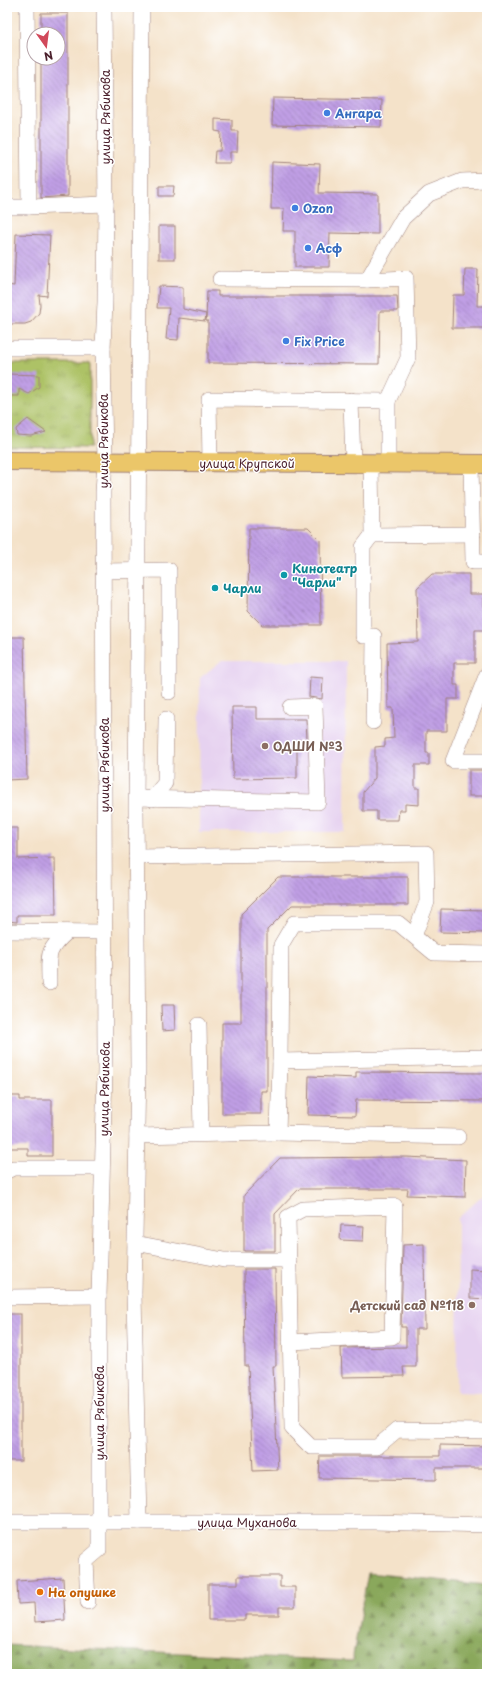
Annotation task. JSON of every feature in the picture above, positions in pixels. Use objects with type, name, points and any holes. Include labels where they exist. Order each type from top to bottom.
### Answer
[{"type":"main road","name":"улица Крупской","points":[[7,461],[479,464]]},
{"type":"street","points":[[27,7],[29,207]]},
{"type":"street","name":"улица Рябикова","points":[[88,1602],[86,1561],[99,1550],[99,1296],[105,1070],[103,492],[105,461],[102,348],[105,302],[106,204],[104,7]]},
{"type":"street","points":[[139,1522],[134,1295],[138,1069],[136,857],[142,7]]},
{"type":"street","points":[[367,280],[403,218],[429,194],[462,181],[487,180]]},
{"type":"street","points":[[7,207],[106,204]]},
{"type":"street","points":[[220,279],[367,280],[406,278],[408,358],[388,401],[379,464],[372,535],[363,547],[363,636],[374,636],[373,722]]},
{"type":"street","points":[[7,348],[102,348]]},
{"type":"street","points":[[210,463],[209,399],[388,401]]},
{"type":"street","points":[[351,400],[353,464]]},
{"type":"street","points":[[479,464],[473,534],[473,562],[487,562]]},
{"type":"street","points":[[372,535],[473,534]]},
{"type":"street","points":[[103,571],[169,570],[169,692]]},
{"type":"street","points":[[487,674],[453,762],[487,761]]},
{"type":"street","points":[[137,798],[318,802],[315,706],[290,707]]},
{"type":"street","points":[[152,799],[164,783],[166,719]]},
{"type":"street","points":[[136,857],[426,853],[427,902],[414,936]]},
{"type":"street","points":[[278,1133],[280,1061],[280,945],[294,924],[398,923],[434,953],[487,954]]},
{"type":"street","points":[[7,932],[104,932]]},
{"type":"street","points":[[49,983],[49,954],[54,943],[67,932]]},
{"type":"street","points":[[199,1025],[201,1134]]},
{"type":"street","points":[[280,1061],[487,1057]]},
{"type":"street","points":[[137,1136],[278,1133],[458,1137]]},
{"type":"street","points":[[7,1171],[13,1168],[102,1168]]},
{"type":"street","points":[[290,1342],[392,1337],[395,1206],[303,1209],[288,1217],[290,1342],[292,1428],[311,1447],[377,1447],[397,1430],[487,1431]]},
{"type":"street","points":[[135,1243],[224,1260],[289,1260]]},
{"type":"street","points":[[7,1297],[99,1296]]},
{"type":"street","name":"улица Муханова","points":[[7,1522],[374,1522],[487,1525]]},
{"type":"shaded area","points":[[221,661],[346,661],[345,832],[199,832],[200,678]]},
{"type":"shaded area","name":"Детский сад №118","points":[[487,1192],[487,1393],[457,1392],[458,1218]]},
{"type":"green space","points":[[7,363],[90,363],[90,448],[7,447]]},
{"type":"green space","points":[[368,1573],[487,1585],[487,1674],[7,1674],[7,1645],[352,1661]]},
{"type":"building","points":[[41,13],[68,13],[68,196],[41,198],[41,66],[66,66],[66,26],[41,26]]},
{"type":"building","name":"Ангара","points":[[273,98],[382,100],[381,127],[272,125]]},
{"type":"building","points":[[215,119],[232,120],[232,131],[238,131],[237,152],[230,152],[230,163],[214,163],[215,151],[220,151],[221,132],[215,131]]},
{"type":"building","points":[[272,162],[320,164],[319,193],[378,194],[378,234],[330,233],[329,267],[295,267],[295,231],[283,231],[284,209],[271,209]]},
{"type":"building","points":[[159,186],[174,186],[173,196],[159,196]]},
{"type":"building","points":[[159,226],[175,226],[175,259],[159,259]]},
{"type":"building","points":[[16,234],[50,235],[47,296],[39,295],[39,313],[31,322],[25,324],[7,324],[7,285],[14,286]]},
{"type":"building","points":[[465,269],[478,269],[477,306],[487,306],[487,328],[452,328],[453,295],[464,295]]},
{"type":"building","points":[[159,286],[183,287],[183,309],[206,314],[205,321],[179,318],[178,340],[166,339],[169,308],[157,308]]},
{"type":"building","points":[[207,291],[218,291],[218,296],[397,296],[398,311],[380,311],[379,364],[208,363],[208,321],[206,321]]},
{"type":"building","points":[[7,374],[39,375],[39,387],[29,394],[19,389],[19,396],[7,396]]},
{"type":"building","points":[[28,419],[46,432],[31,436],[17,435],[16,429]]},
{"type":"building","name":"Кинотеатр \"Чарли\"","points":[[249,528],[308,528],[320,540],[321,625],[262,625],[248,611]]},
{"type":"building","points":[[432,574],[469,574],[469,594],[484,594],[486,630],[475,630],[475,663],[454,663],[454,685],[458,685],[458,699],[447,699],[447,731],[426,731],[426,753],[429,753],[429,765],[415,765],[415,788],[419,788],[419,805],[405,804],[405,810],[399,810],[398,820],[377,820],[377,811],[363,811],[363,792],[375,778],[375,747],[385,746],[385,739],[394,738],[393,708],[388,708],[387,643],[418,642],[417,588]]},
{"type":"building","points":[[7,637],[24,637],[27,779],[7,780]]},
{"type":"building","points":[[310,677],[323,678],[322,699],[309,697]]},
{"type":"building","name":"ОДШИ №3","points":[[232,707],[257,707],[257,719],[306,719],[307,740],[297,740],[297,778],[233,779]]},
{"type":"building","points":[[469,770],[487,770],[487,796],[469,796]]},
{"type":"building","points":[[7,828],[18,828],[18,859],[55,858],[56,915],[17,915],[17,922],[7,921]]},
{"type":"building","points":[[278,877],[408,877],[408,905],[292,905],[267,930],[267,1091],[261,1091],[261,1114],[222,1114],[222,1023],[241,1023],[241,914]]},
{"type":"building","points":[[441,909],[487,910],[487,933],[440,932]]},
{"type":"building","points":[[161,1005],[174,1005],[175,1030],[162,1031]]},
{"type":"building","points":[[356,1072],[487,1073],[487,1101],[356,1100],[355,1116],[308,1115],[309,1076],[356,1078]]},
{"type":"building","points":[[7,1096],[20,1096],[20,1100],[52,1100],[52,1156],[28,1156],[28,1148],[7,1148]]},
{"type":"building","points":[[407,1157],[466,1160],[465,1197],[407,1195],[408,1189],[299,1189],[275,1214],[275,1251],[244,1251],[244,1195],[280,1158]]},
{"type":"building","points":[[341,1225],[364,1226],[363,1241],[340,1240]]},
{"type":"building","points":[[424,1244],[425,1329],[416,1329],[416,1367],[403,1367],[404,1376],[342,1377],[341,1348],[406,1347],[406,1327],[401,1327],[403,1245]]},
{"type":"building","points":[[244,1269],[275,1269],[276,1366],[273,1366],[278,1470],[253,1471],[248,1366],[245,1366]]},
{"type":"building","points":[[470,1269],[487,1270],[487,1299],[470,1298]]},
{"type":"building","points":[[7,1314],[21,1314],[21,1461],[7,1461]]},
{"type":"building","points":[[440,1445],[487,1446],[487,1468],[436,1468],[436,1480],[319,1478],[320,1456],[440,1456]]},
{"type":"building","points":[[238,1576],[280,1576],[280,1587],[295,1587],[295,1607],[279,1607],[279,1615],[245,1615],[245,1620],[208,1620],[208,1584],[238,1584]]},
{"type":"building","name":"На опушке","points":[[63,1578],[65,1620],[35,1622],[34,1603],[18,1604],[17,1581]]},
{"type":"place","name":"Ангара","points":[[327,113]]},
{"type":"place","name":"Ozon","points":[[295,208]]},
{"type":"place","name":"Асф","points":[[308,248]]},
{"type":"place","name":"Fix Price","points":[[286,341]]},
{"type":"place","name":"Кинотеатр \"Чарли\"","points":[[284,575]]},
{"type":"place","name":"Чарли","points":[[215,588]]},
{"type":"place","name":"ОДШИ №3","points":[[265,746]]},
{"type":"place","name":"Детский сад №118","points":[[472,1305]]},
{"type":"place","name":"На опушке","points":[[40,1592]]}]
